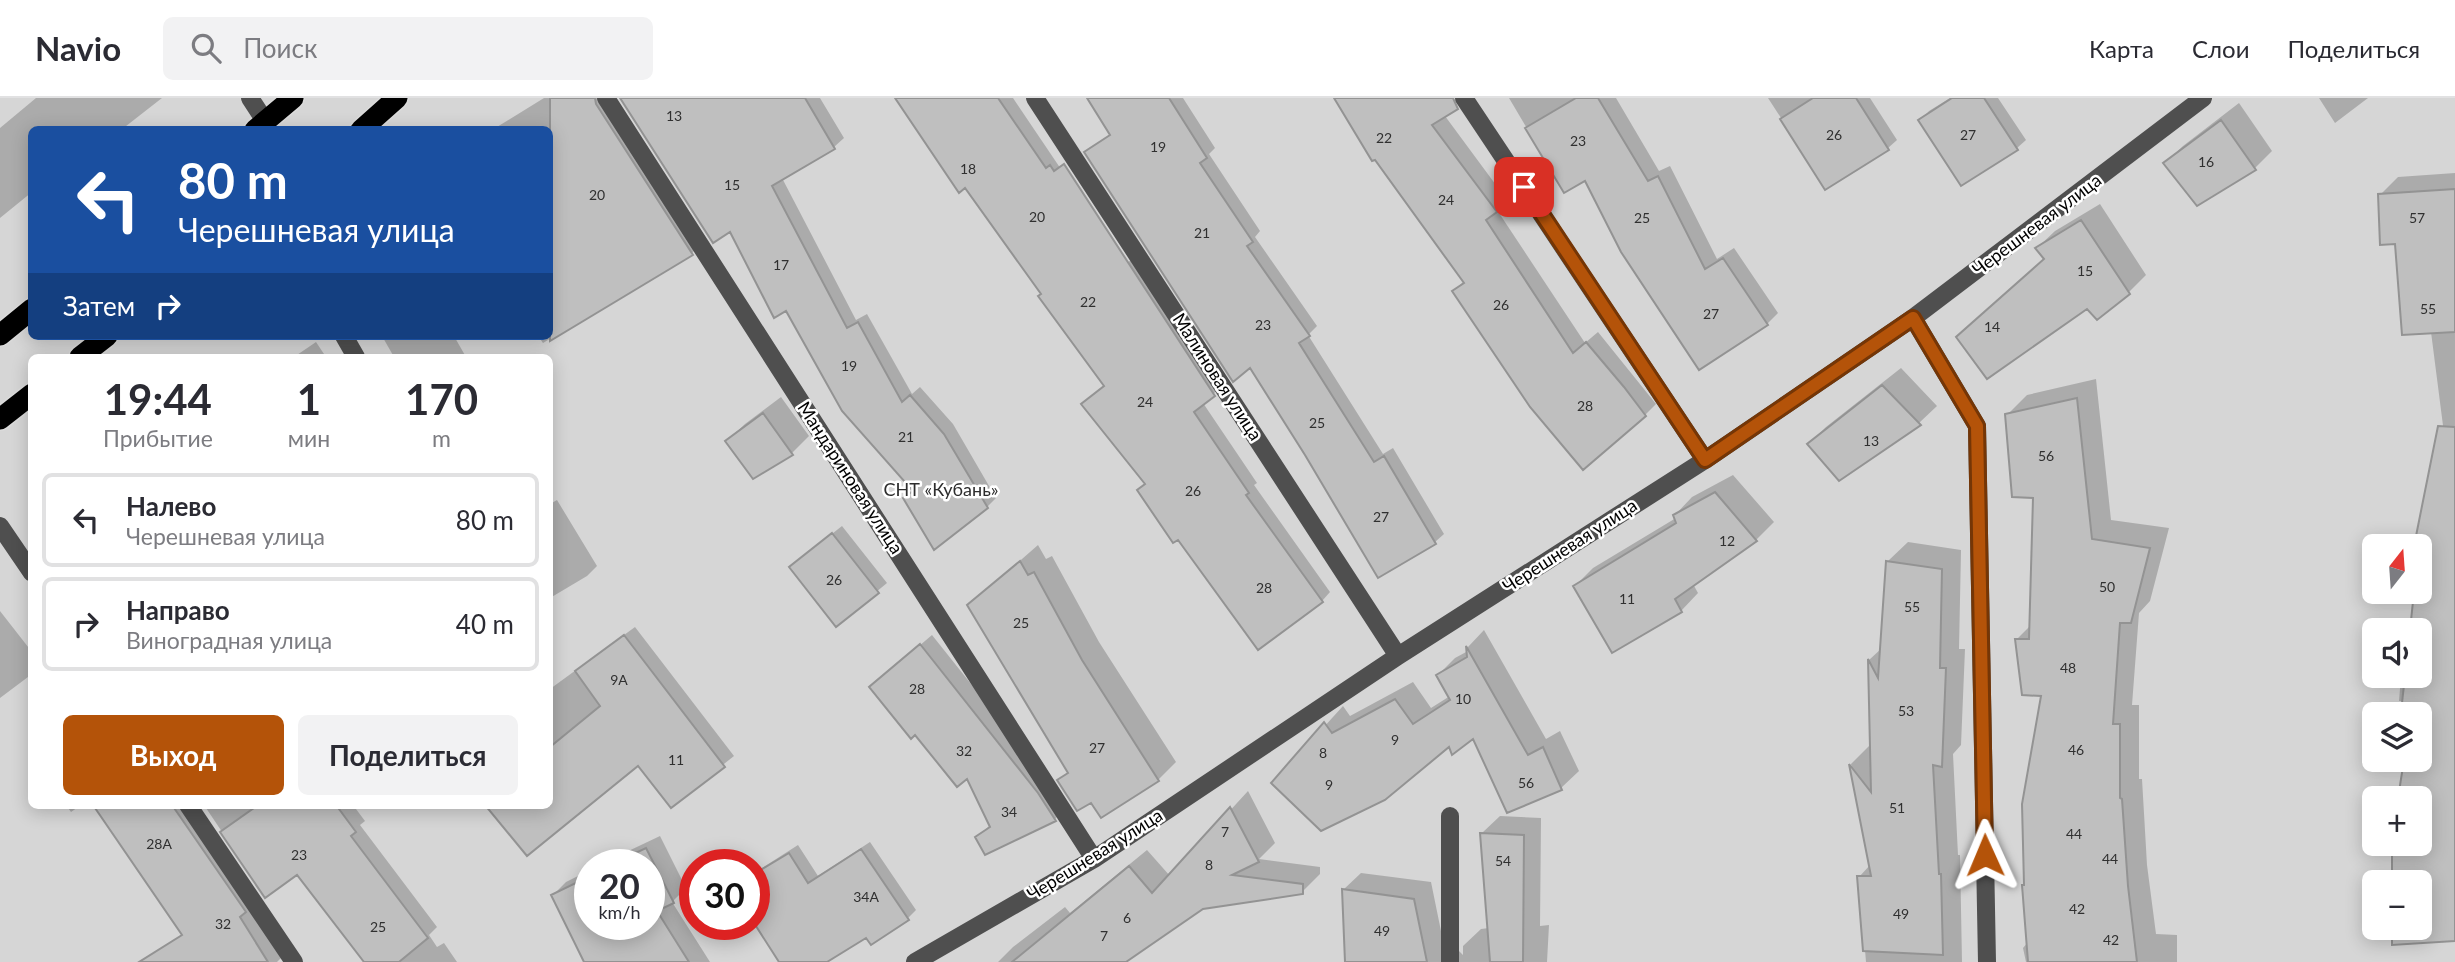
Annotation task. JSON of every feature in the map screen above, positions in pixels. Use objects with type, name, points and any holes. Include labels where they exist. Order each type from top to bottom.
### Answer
[{"type":"highway","points":[[260,125],[293,98]]},
{"type":"highway","points":[[366,126],[397,98]]},
{"type":"highway","points":[[0,335],[28,312]]},
{"type":"highway","points":[[84,354],[102,340]]},
{"type":"highway","points":[[0,419],[28,397]]},
{"type":"street","points":[[250,98],[260,125]]},
{"type":"street","name":"Мандариновая улица","points":[[606,98],[1094,859]]},
{"type":"street","name":"Малиновая улица","points":[[1035,98],[1398,656]]},
{"type":"street","points":[[1464,98],[1705,460]]},
{"type":"street","name":"Черешневая улица","points":[[915,962],[1094,859],[1398,656],[1705,460],[1913,318],[2203,98]]},
{"type":"street","points":[[1913,318],[1977,426],[1987,962]]},
{"type":"street","points":[[0,526],[28,567]]},
{"type":"street","points":[[191,809],[294,962]]},
{"type":"street","points":[[1450,816],[1450,962]]},
{"type":"green space","name":"СНТ «Кубань»","points":[[0,98],[2455,98],[2455,962],[0,962]]},
{"type":"building","points":[[550,98],[595,98],[596,104],[693,255],[553,339],[553,126],[550,126]]},
{"type":"building","points":[[620,98],[805,98],[835,149],[772,186],[847,328],[858,322],[902,402],[910,395],[944,434],[988,508],[934,550],[903,498],[913,491],[842,411],[786,311],[774,318],[730,232],[713,243]]},
{"type":"building","points":[[895,98],[998,98],[1046,168],[1050,165],[1054,171],[1064,164],[1215,396],[1194,412],[1249,493],[1246,495],[1323,602],[1258,650],[1178,540],[1173,543],[1137,490],[1145,484],[1081,404],[1104,386],[1038,296],[1041,294],[965,188],[959,193]]},
{"type":"building","points":[[1087,98],[1169,98],[1207,158],[1200,163],[1253,242],[1247,246],[1310,336],[1299,343],[1374,462],[1384,456],[1436,544],[1378,578],[1250,368],[1233,382],[1084,152],[1110,135]]},
{"type":"building","points":[[1334,98],[1453,98],[1458,109],[1432,125],[1497,212],[1486,220],[1573,353],[1586,342],[1646,416],[1583,470],[1530,407],[1452,291],[1464,283],[1375,160],[1372,161]]},
{"type":"building","points":[[1576,98],[1598,98],[1648,181],[1658,176],[1705,269],[1723,258],[1768,325],[1699,370],[1621,252],[1585,181],[1564,193],[1525,128]]},
{"type":"building","points":[[1813,98],[1856,98],[1889,150],[1825,190],[1780,119]]},
{"type":"building","points":[[1952,98],[1984,98],[2018,150],[1961,186],[1918,120]]},
{"type":"building","points":[[2221,120],[2256,170],[2197,206],[2163,163]]},
{"type":"building","points":[[2455,189],[2455,332],[2402,335],[2395,244],[2380,245],[2378,194]]},
{"type":"building","points":[[2081,220],[2130,294],[2097,320],[2087,309],[1987,379],[1956,337],[2044,259],[2035,248]]},
{"type":"building","points":[[1882,385],[1921,425],[1839,481],[1807,444]]},
{"type":"building","points":[[2077,398],[2092,539],[2150,548],[2131,623],[2120,623],[2113,724],[2120,724],[2120,798],[2137,962],[2028,962],[2022,885],[2022,804],[2041,696],[2022,695],[2015,639],[2029,639],[2033,498],[2012,497],[2005,414]]},
{"type":"building","points":[[763,413],[793,455],[753,479],[725,441]]},
{"type":"building","points":[[2438,426],[2455,427],[2455,941],[2392,945],[2392,940],[2432,940],[2432,870],[2392,870],[2392,856],[2432,856],[2432,786],[2400,786],[2402,772],[2432,772],[2432,702],[2402,702],[2404,688],[2432,688],[2432,618],[2411,618],[2413,604],[2432,604],[2432,534],[2416,534]]},
{"type":"building","points":[[1715,492],[1757,541],[1675,599],[1682,612],[1612,653],[1573,586],[1676,523],[1673,515]]},
{"type":"building","points":[[832,533],[879,593],[836,627],[789,567]]},
{"type":"building","points":[[1020,561],[1028,575],[1034,572],[1082,660],[1159,781],[1101,818],[1091,803],[1077,811],[1057,780],[1068,773],[967,605]]},
{"type":"building","points":[[1886,561],[1942,569],[1940,668],[1946,668],[1942,767],[1933,765],[1941,874],[1943,955],[1863,951],[1857,876],[1871,876],[1849,764],[1871,792],[1868,659],[1878,678]]},
{"type":"building","points":[[624,635],[725,767],[671,808],[638,766],[527,856],[488,809],[553,809],[553,745],[600,706],[575,671]]},
{"type":"building","points":[[920,644],[1038,793],[1056,821],[985,855],[975,837],[990,827],[967,779],[957,787],[915,735],[911,739],[869,687]]},
{"type":"building","points":[[1466,646],[1528,755],[1543,747],[1562,790],[1507,813],[1473,739],[1452,755],[1449,747],[1385,800],[1321,831],[1271,783],[1324,722],[1332,733],[1395,699],[1413,724],[1450,700],[1436,675],[1467,657]]},
{"type":"building","points":[[1230,807],[1259,862],[1232,875],[1303,884],[1303,894],[1203,909],[1126,962],[1012,962],[1129,866],[1152,893]]},
{"type":"building","points":[[96,809],[175,809],[246,912],[240,917],[268,962],[139,962],[182,935]]},
{"type":"building","points":[[252,809],[339,809],[356,832],[351,836],[428,938],[399,962],[364,962],[297,875],[265,898],[220,832]]},
{"type":"building","points":[[1480,833],[1524,835],[1523,962],[1490,962]]},
{"type":"building","points":[[861,849],[909,920],[871,945],[866,938],[827,962],[779,962],[765,940],[770,940],[770,864],[789,853],[808,883]]},
{"type":"building","points":[[574,884],[574,940],[665,940],[665,924],[689,962],[584,962],[551,895]]},
{"type":"building","points":[[665,885],[674,903],[665,907]]},
{"type":"building","points":[[1342,889],[1414,899],[1427,962],[1345,962]]},
{"type":"route","points":[[1524,187],[1705,460],[1913,318],[1977,426],[1985,855]]}]
